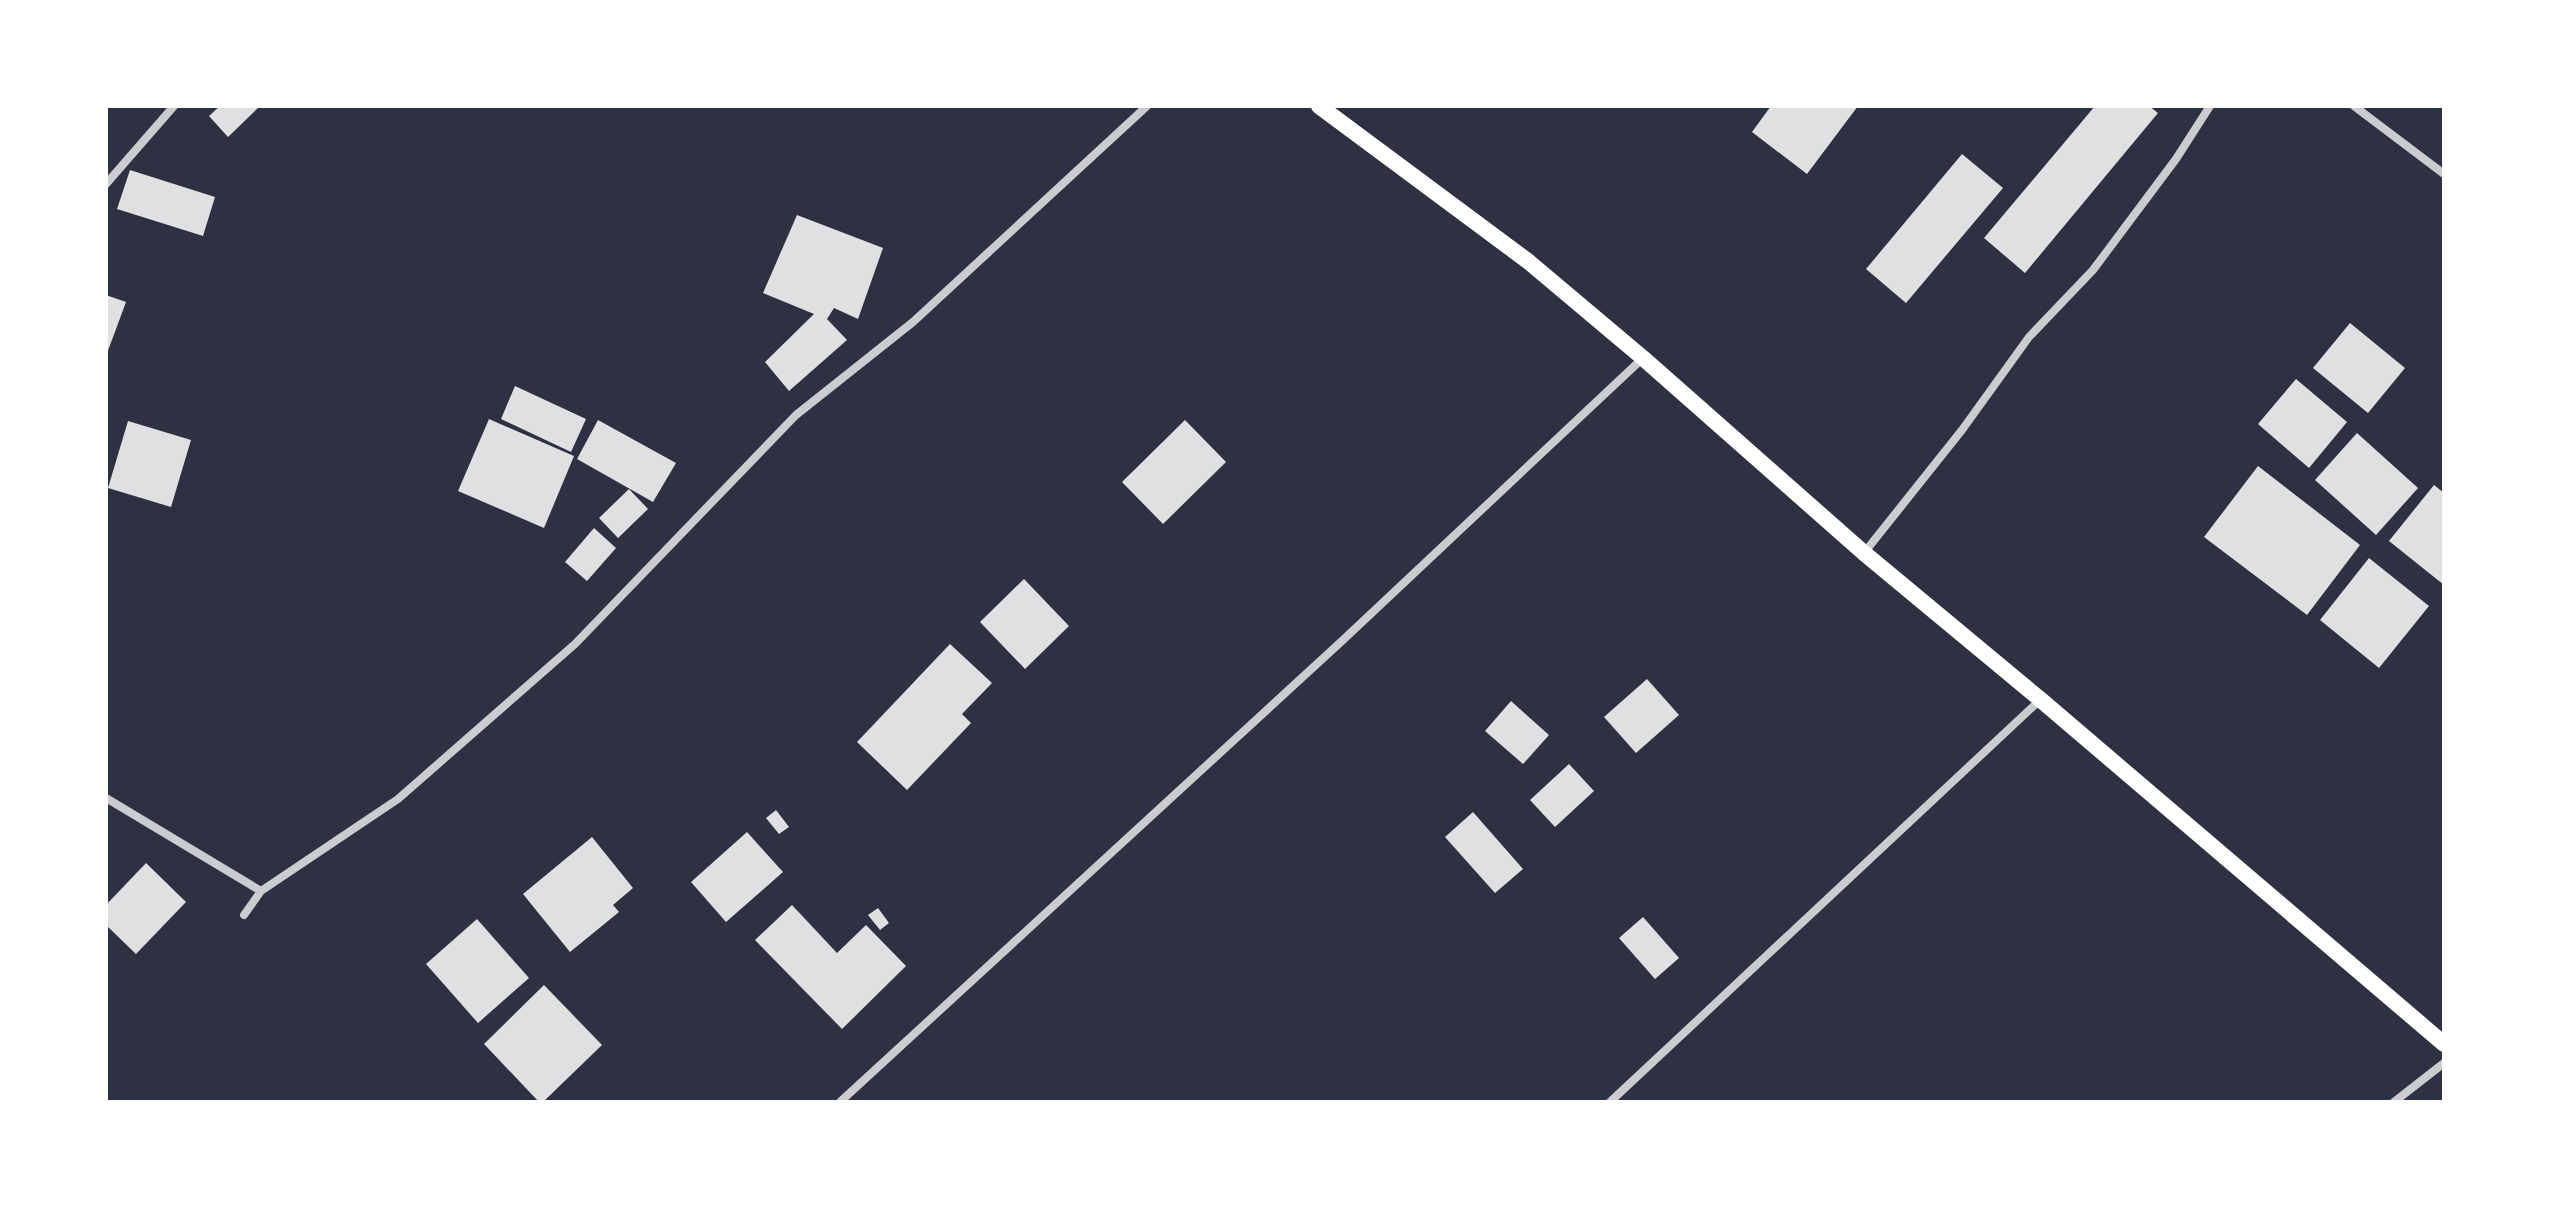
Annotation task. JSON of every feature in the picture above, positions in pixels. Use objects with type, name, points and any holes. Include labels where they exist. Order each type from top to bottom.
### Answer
[{"type":"main road","points":[[1319,106],[1529,262],[1864,553],[2444,1044]]},
{"type":"street","points":[[106,184],[174,106]]},
{"type":"street","points":[[244,915],[261,891],[398,799],[575,644],[796,415],[913,322],[1147,106]]},
{"type":"street","points":[[1864,553],[1962,430],[2029,337],[2093,270],[2176,159],[2210,106]]},
{"type":"street","points":[[2354,106],[2444,174]]},
{"type":"street","points":[[840,1102],[1343,640],[1643,358]]},
{"type":"street","points":[[1610,1102],[2041,700]]},
{"type":"street","points":[[106,798],[261,891]]},
{"type":"street","points":[[2394,1102],[2444,1063]]},
{"type":"building","points":[[220,106],[258,108],[228,137],[209,116]]},
{"type":"building","points":[[1771,106],[1858,106],[1807,174],[1752,132]]},
{"type":"building","points":[[2095,106],[2149,106],[2158,113],[2025,273],[1984,238]]},
{"type":"building","points":[[1962,154],[2003,188],[1906,303],[1866,269]]},
{"type":"building","points":[[130,170],[215,197],[203,236],[117,209]]},
{"type":"building","points":[[797,215],[883,248],[858,319],[834,308],[827,319],[847,340],[789,391],[765,362],[814,314],[763,293]]},
{"type":"building","points":[[106,295],[126,302],[106,356]]},
{"type":"building","points":[[2350,323],[2405,368],[2368,413],[2313,368]]},
{"type":"building","points":[[2296,379],[2347,422],[2309,468],[2258,424]]},
{"type":"building","points":[[515,386],[586,419],[571,452],[501,419]]},
{"type":"building","points":[[489,419],[574,456],[544,528],[458,491]]},
{"type":"building","points":[[598,420],[676,463],[653,502],[577,459]]},
{"type":"building","points":[[1185,420],[1226,462],[1163,524],[1122,482]]},
{"type":"building","points":[[128,421],[191,440],[171,507],[108,488]]},
{"type":"building","points":[[2357,433],[2418,488],[2376,535],[2315,480]]},
{"type":"building","points":[[2258,466],[2360,545],[2307,615],[2204,537]]},
{"type":"building","points":[[2434,485],[2444,493],[2444,585],[2389,541]]},
{"type":"building","points":[[629,489],[648,509],[618,538],[599,518]]},
{"type":"building","points":[[594,528],[616,548],[587,581],[565,562]]},
{"type":"building","points":[[2369,558],[2429,606],[2379,668],[2320,620]]},
{"type":"building","points":[[1024,579],[1069,626],[1025,669],[980,622]]},
{"type":"building","points":[[950,644],[992,683],[962,714],[971,723],[907,790],[857,742]]},
{"type":"building","points":[[1647,679],[1679,715],[1636,753],[1604,717]]},
{"type":"building","points":[[1511,701],[1549,735],[1523,764],[1485,731]]},
{"type":"building","points":[[1569,764],[1594,791],[1555,827],[1530,800]]},
{"type":"building","points":[[776,810],[789,827],[779,834],[766,818]]},
{"type":"building","points":[[1473,812],[1523,869],[1495,893],[1445,837]]},
{"type":"building","points":[[747,832],[783,872],[726,922],[691,882]]},
{"type":"building","points":[[592,837],[633,888],[613,905],[619,912],[570,952],[523,894]]},
{"type":"building","points":[[146,863],[186,902],[136,954],[106,925],[106,905]]},
{"type":"building","points":[[792,905],[837,953],[866,925],[906,966],[842,1029],[755,940]]},
{"type":"building","points":[[878,908],[889,923],[880,930],[868,915]]},
{"type":"building","points":[[1643,917],[1679,958],[1655,979],[1619,938]]},
{"type":"building","points":[[477,919],[529,978],[478,1023],[426,964]]},
{"type":"building","points":[[544,985],[602,1045],[543,1102],[539,1102],[484,1044]]}]
